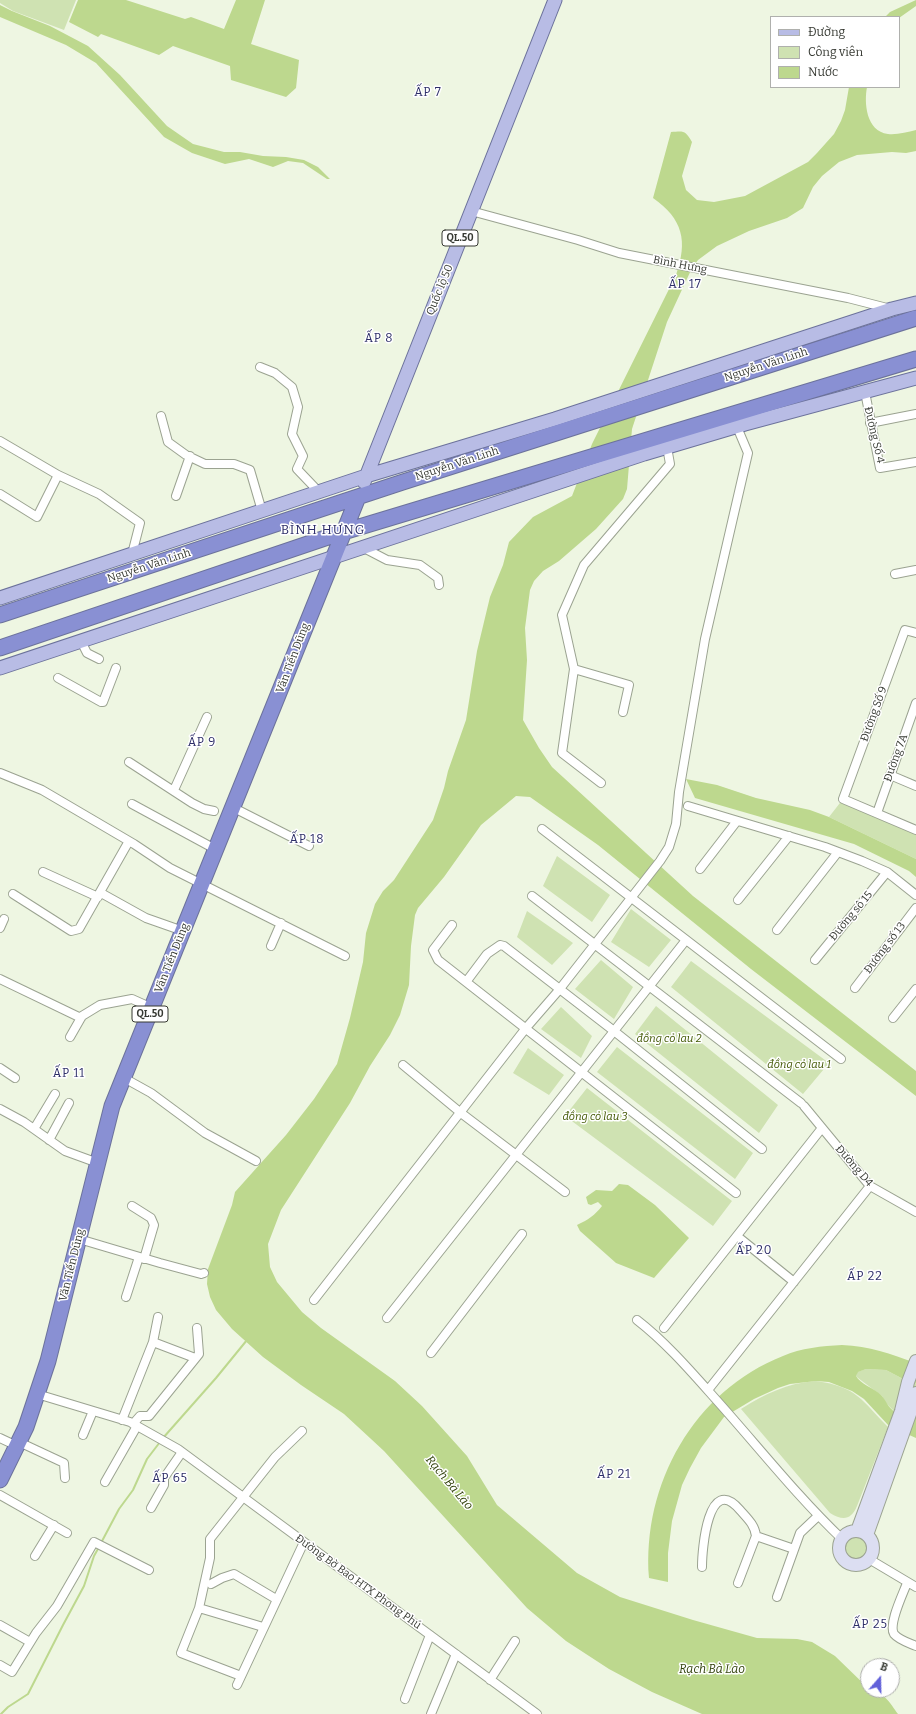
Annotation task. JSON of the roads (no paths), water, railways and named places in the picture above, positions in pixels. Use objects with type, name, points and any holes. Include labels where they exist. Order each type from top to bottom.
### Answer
[{"type":"highway","name":"Nguyễn Văn Linh","points":[[0,615],[358,496],[558,425],[663,390],[916,318]]},
{"type":"highway","points":[[0,648],[343,532],[573,470],[916,359]]},
{"type":"highway","name":"Quốc lộ 50","points":[[332,558],[358,496]]},
{"type":"highway","name":"Văn Tiến Dũng","points":[[2,1470],[18,1444],[26,1427],[48,1362],[112,1106],[332,558]]},
{"type":"main road","name":"Quốc lộ 50","points":[[358,496],[555,0]]},
{"type":"main road","name":"Nguyễn Văn Linh","points":[[663,390],[892,309],[916,303]]},
{"type":"main road","points":[[642,448],[667,447],[916,378]]},
{"type":"main road","name":"Nguyễn Văn Linh","points":[[0,598],[366,476],[558,425]]},
{"type":"main road","points":[[0,668],[332,558],[573,470]]},
{"type":"street","name":"Bình Hưng","points":[[471,211],[571,238],[619,253],[848,298],[892,309]]},
{"type":"street","points":[[260,367],[276,373],[292,387],[298,407],[292,434],[303,456],[297,469],[319,492]]},
{"type":"street","name":"Đường Số 4","points":[[865,392],[880,468],[916,462]]},
{"type":"street","points":[[870,423],[916,414]]},
{"type":"street","points":[[161,416],[168,442],[190,456],[205,464],[234,464],[250,470],[262,511]]},
{"type":"street","points":[[314,1300],[526,1028],[560,990],[631,897],[660,862],[669,846],[676,824],[679,792],[705,639],[748,453],[737,427]]},
{"type":"street","points":[[0,441],[58,476],[99,494],[140,523],[132,554]]},
{"type":"street","points":[[601,783],[562,753],[574,670],[562,615],[584,565],[670,464],[667,447]]},
{"type":"street","points":[[176,496],[190,456]]},
{"type":"street","points":[[0,494],[37,517],[58,476]]},
{"type":"street","points":[[361,547],[387,560],[420,565],[438,578],[439,585]]},
{"type":"street","points":[[895,574],[916,570]]},
{"type":"street","name":"Đường Số 9","points":[[877,813],[843,799],[905,630],[916,633]]},
{"type":"street","points":[[81,641],[87,653],[100,659]]},
{"type":"street","points":[[58,678],[91,695],[94,700],[103,702],[116,668]]},
{"type":"street","points":[[574,670],[629,686],[623,712]]},
{"type":"street","name":"Đường 7A","points":[[877,813],[916,703]]},
{"type":"street","points":[[174,790],[207,716]]},
{"type":"street","points":[[129,762],[198,806],[214,811]]},
{"type":"street","points":[[0,773],[42,790],[129,841],[170,868],[345,956]]},
{"type":"street","points":[[890,775],[916,786]]},
{"type":"street","points":[[132,804],[215,849]]},
{"type":"street","points":[[688,806],[838,852],[887,872],[916,895]]},
{"type":"street","points":[[232,808],[309,846]]},
{"type":"street","points":[[877,813],[916,830]]},
{"type":"street","points":[[700,869],[737,821]]},
{"type":"street","points":[[542,829],[841,1059]]},
{"type":"street","points":[[738,900],[789,836]]},
{"type":"street","points":[[13,894],[71,931],[79,929],[100,895],[129,841]]},
{"type":"street","points":[[777,930],[838,852]]},
{"type":"street","points":[[43,872],[100,895],[146,918],[183,931]]},
{"type":"street","name":"Đường sô 15","points":[[815,960],[887,872]]},
{"type":"street","name":"Đường D4","points":[[532,896],[802,1104],[870,1186],[916,1212]]},
{"type":"street","name":"Đường số 13","points":[[855,988],[916,908]]},
{"type":"street","points":[[0,928],[4,919]]},
{"type":"street","points":[[271,946],[281,923]]},
{"type":"street","points":[[452,925],[433,950],[438,960],[736,1193]]},
{"type":"street","points":[[387,1318],[686,940]]},
{"type":"street","points":[[466,982],[487,954],[500,945],[504,946],[614,1031],[762,1149]]},
{"type":"street","points":[[0,979],[81,1018]]},
{"type":"street","points":[[893,1018],[916,989]]},
{"type":"street","points":[[70,1038],[81,1018],[100,1005],[132,1000],[152,1008]]},
{"type":"street","points":[[403,1065],[461,1113],[565,1192]]},
{"type":"street","points":[[0,1068],[15,1078]]},
{"type":"street","points":[[124,1078],[151,1092],[204,1132],[256,1161]]},
{"type":"street","points":[[34,1129],[55,1094]]},
{"type":"street","points":[[49,1140],[69,1103]]},
{"type":"street","points":[[0,1109],[34,1129],[65,1151],[98,1163]]},
{"type":"street","points":[[664,1328],[822,1128]]},
{"type":"street","points":[[708,1390],[870,1186]]},
{"type":"street","points":[[126,1297],[154,1225],[151,1218],[132,1206]]},
{"type":"street","points":[[431,1353],[522,1234]]},
{"type":"street","points":[[737,1236],[794,1282]]},
{"type":"street","points":[[79,1239],[142,1258],[201,1274],[204,1273]]},
{"type":"street","points":[[122,1420],[153,1342],[158,1317]]},
{"type":"street","points":[[637,1320],[658,1336],[708,1390],[818,1516],[842,1539]]},
{"type":"street","points":[[105,1482],[140,1416],[149,1416],[199,1354],[197,1328]]},
{"type":"street","points":[[153,1342],[195,1358]]},
{"type":"street","points":[[906,1412],[908,1382],[916,1361]]},
{"type":"street","points":[[862,1533],[906,1412],[916,1393]]},
{"type":"street","points":[[37,1394],[135,1425]]},
{"type":"street","points":[[82,1435],[93,1411]]},
{"type":"street","name":"Đường Bờ Bao HTX Phong Phú","points":[[135,1425],[180,1451],[537,1714]]},
{"type":"street","points":[[241,1676],[181,1654],[199,1608],[210,1558],[210,1539],[275,1457],[302,1431]]},
{"type":"street","points":[[0,1438],[64,1463],[64,1478]]},
{"type":"street","points":[[151,1508],[164,1485],[164,1477],[180,1451]]},
{"type":"street","points":[[0,1495],[67,1533]]},
{"type":"street","points":[[702,1567],[706,1530],[711,1510],[718,1503],[726,1501],[736,1505],[754,1526],[756,1536],[738,1583]]},
{"type":"street","points":[[777,1597],[800,1533],[818,1516]]},
{"type":"street","points":[[35,1556],[54,1525]]},
{"type":"street","points":[[848,1533],[862,1533],[872,1540],[873,1548],[869,1559],[858,1565],[852,1565],[846,1562],[840,1552],[839,1546],[842,1539],[848,1533]]},
{"type":"street","points":[[756,1536],[794,1549]]},
{"type":"street","points":[[0,1665],[12,1672],[30,1642],[57,1606],[94,1542],[149,1570]]},
{"type":"street","points":[[237,1685],[304,1542]]},
{"type":"street","points":[[869,1559],[916,1587]]},
{"type":"street","points":[[211,1584],[234,1574],[276,1599]]},
{"type":"street","points":[[907,1583],[892,1627],[897,1636],[916,1646]]},
{"type":"street","points":[[199,1608],[263,1627]]},
{"type":"street","points":[[0,1625],[30,1642]]},
{"type":"street","points":[[405,1699],[430,1635]]},
{"type":"street","points":[[490,1680],[514,1641]]},
{"type":"street","points":[[431,1714],[456,1654]]},
{"type":"water","points":[[78,0],[126,0],[185,19],[191,17],[224,29],[236,0],[265,0],[251,44],[299,60],[296,88],[286,97],[231,80],[230,66],[173,46],[159,55],[101,34],[98,37],[69,22]]},
{"type":"water","points":[[916,0],[916,6],[900,17],[900,16],[886,16],[890,12]]},
{"type":"water","points":[[0,5],[50,26],[88,46],[120,75],[167,126],[193,144],[224,152],[240,152],[304,160],[318,167],[330,179],[327,179],[303,163],[288,161],[273,167],[249,159],[225,164],[192,153],[164,137],[96,63],[66,45],[0,17]]},
{"type":"water","name":"Rạch Bà Lào","points":[[849,88],[867,88],[866,101],[868,115],[875,128],[888,134],[916,130],[916,151],[906,153],[892,152],[857,155],[839,162],[822,176],[813,187],[803,208],[787,218],[749,231],[717,246],[698,260],[692,268],[667,322],[632,429],[627,489],[623,499],[596,529],[559,561],[543,571],[534,581],[530,590],[525,628],[527,660],[523,720],[552,767],[693,896],[916,1071],[916,1096],[751,969],[598,845],[530,797],[516,796],[481,825],[444,877],[418,908],[415,915],[411,946],[409,985],[400,1015],[350,1103],[281,1210],[268,1244],[270,1267],[277,1282],[302,1312],[321,1328],[395,1381],[422,1406],[467,1456],[497,1505],[577,1573],[620,1597],[693,1620],[757,1638],[797,1639],[812,1642],[835,1656],[860,1680],[860,1698],[885,1698],[898,1714],[702,1714],[652,1692],[609,1669],[566,1641],[527,1608],[384,1451],[344,1414],[263,1357],[232,1329],[216,1310],[210,1297],[207,1284],[208,1269],[232,1205],[235,1192],[286,1135],[314,1099],[337,1064],[350,1018],[363,962],[366,933],[375,904],[383,891],[394,880],[433,820],[444,788],[448,771],[466,720],[477,651],[490,597],[503,565],[509,542],[533,517],[572,496],[592,444],[676,275],[682,252],[680,232],[677,223],[671,214],[653,198],[671,132],[684,132],[688,135],[692,142],[682,176],[686,190],[697,200],[714,202],[745,196],[808,162],[834,134],[845,110]]},
{"type":"water","points":[[686,779],[717,785],[756,798],[810,810],[829,817],[916,859],[916,877],[909,871],[854,844],[695,798]]},
{"type":"water","points":[[619,1184],[628,1185],[655,1205],[689,1238],[654,1278],[616,1263],[580,1231],[577,1225],[591,1217],[602,1206],[598,1202],[591,1205],[588,1204],[586,1197],[596,1190],[612,1191]]},
{"type":"water","points":[[842,1345],[871,1349],[916,1363],[916,1383],[905,1380],[886,1370],[866,1369],[858,1372],[856,1376],[881,1395],[889,1406],[897,1413],[916,1418],[916,1438],[889,1426],[864,1399],[852,1391],[829,1382],[816,1381],[790,1384],[754,1399],[724,1417],[701,1448],[682,1485],[672,1521],[668,1553],[668,1582],[649,1578],[649,1543],[654,1509],[665,1476],[680,1445],[700,1417],[724,1392],[751,1372],[783,1356],[797,1351]]},
{"type":"waterway","points":[[163,1438],[247,1340]]},
{"type":"waterway","points":[[101,1543],[119,1509],[133,1490],[147,1459],[160,1442]]},
{"type":"waterway","points":[[1,1714],[8,1707],[28,1694],[84,1586],[94,1556],[99,1547]]},
{"type":"district","name":"ẤP 7","points":[[428,93]]},
{"type":"district","name":"ẤP 17","points":[[685,285]]},
{"type":"district","name":"ẤP 8","points":[[379,339]]},
{"type":"district","name":"BÌNH HƯNG","points":[[323,530]]},
{"type":"district","name":"ẤP 9","points":[[202,743]]},
{"type":"district","name":"ẤP 18","points":[[307,840]]},
{"type":"district","name":"ẤP 11","points":[[69,1074]]},
{"type":"district","name":"ẤP 20","points":[[754,1251]]},
{"type":"district","name":"ẤP 22","points":[[865,1277]]},
{"type":"district","name":"ẤP 21","points":[[614,1475]]},
{"type":"district","name":"ẤP 65","points":[[170,1479]]},
{"type":"district","name":"ẤP 25","points":[[870,1625]]},
{"type":"park label","name":"đồng cỏ lau 2","points":[[669,1039]]},
{"type":"park label","name":"đồng cỏ lau 1","points":[[799,1065]]},
{"type":"park label","name":"đồng cỏ lau 3","points":[[595,1117]]}]
